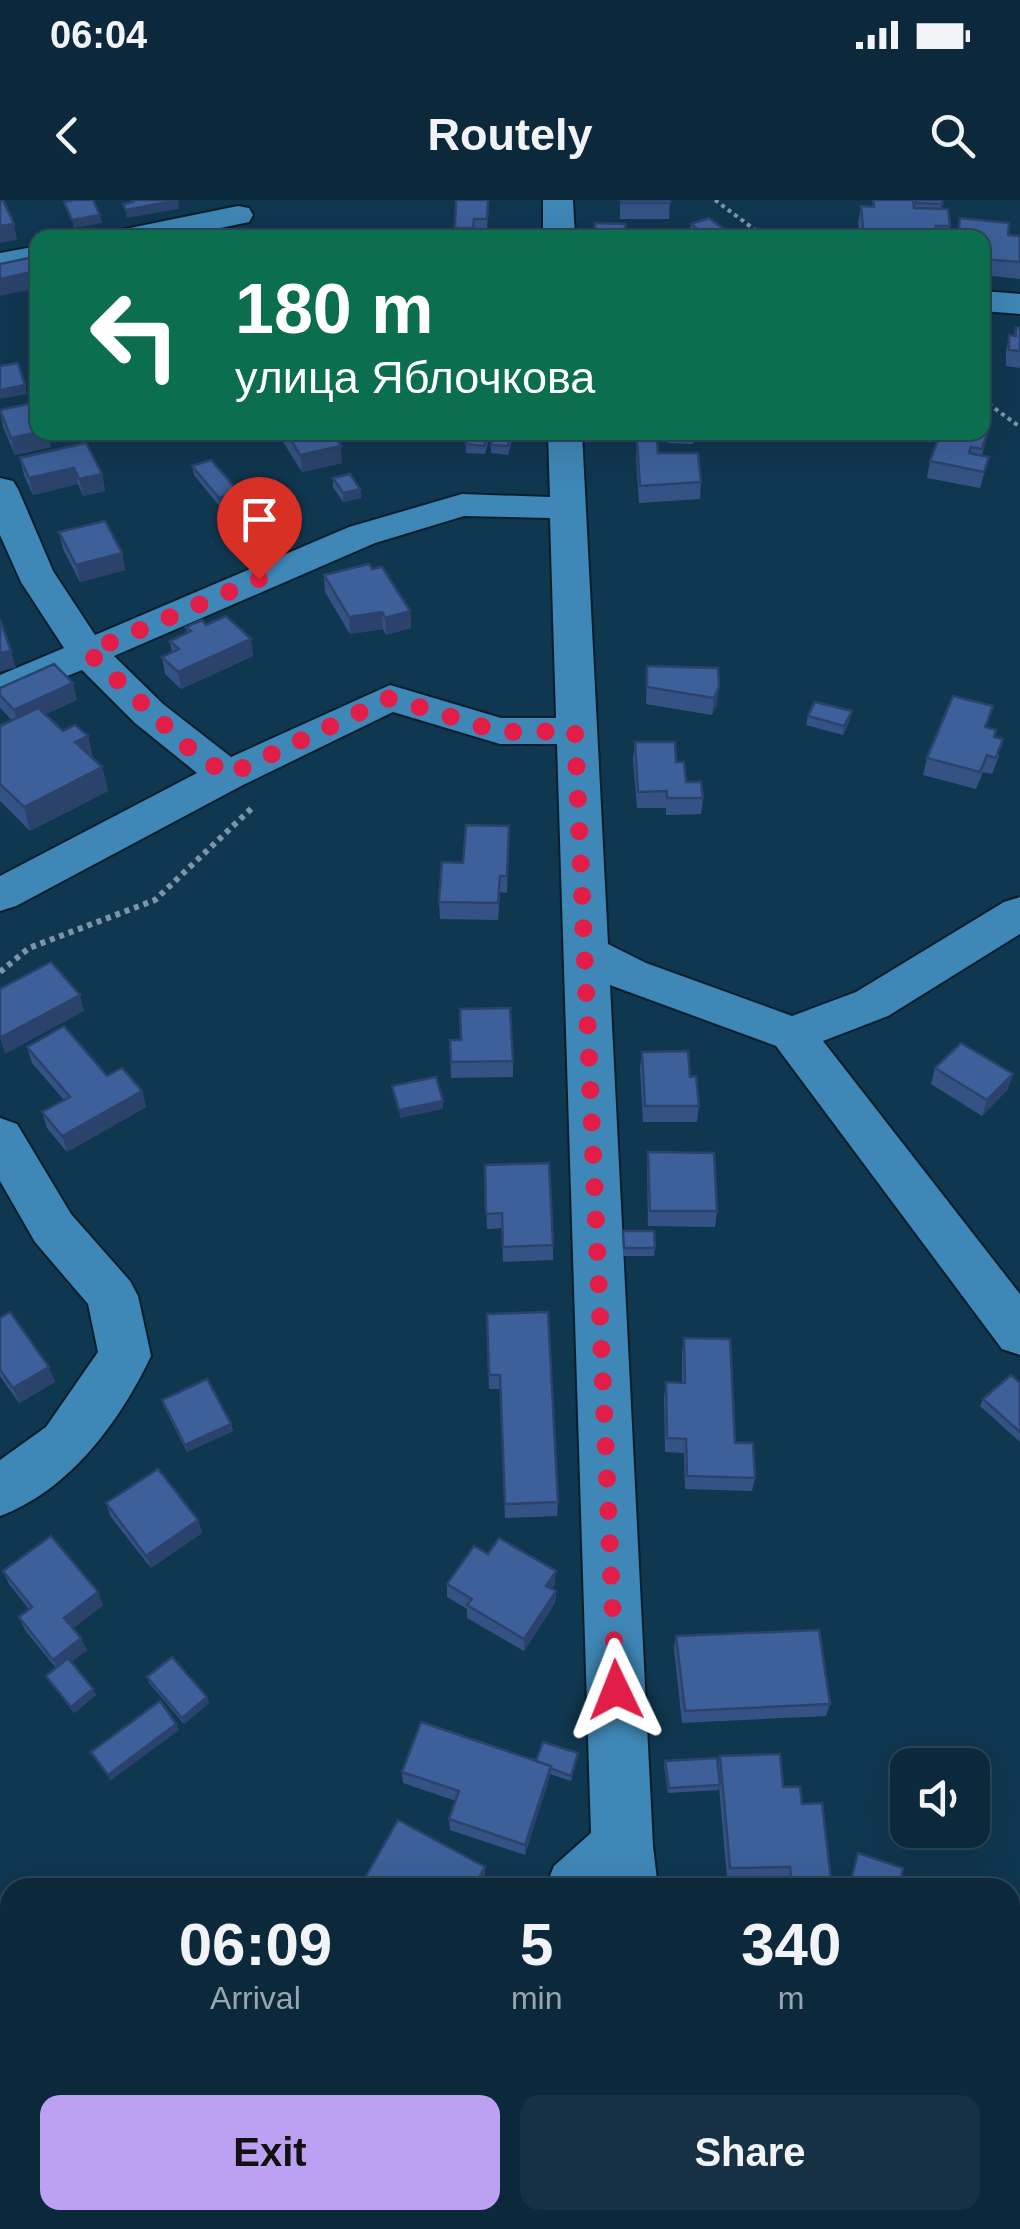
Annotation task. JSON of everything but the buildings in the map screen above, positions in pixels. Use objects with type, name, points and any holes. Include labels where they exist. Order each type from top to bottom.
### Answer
[{"type":"street","points":[[558,200],[559,230]]},
{"type":"street","points":[[169,230],[241,217]]},
{"type":"street","points":[[0,263],[30,257]]},
{"type":"street","points":[[990,302],[1020,304]]},
{"type":"street","points":[[566,440],[584,951],[625,1867],[599,1878]]},
{"type":"street","points":[[0,489],[40,583],[88,652],[192,751],[246,784]]},
{"type":"street","points":[[0,690],[362,536],[462,505],[568,508]]},
{"type":"street","points":[[0,895],[246,784],[390,698],[500,732],[575,731]]},
{"type":"street","points":[[792,1034],[872,1004],[1020,913]]},
{"type":"street","points":[[584,951],[630,975],[792,1034],[1020,1333]]},
{"type":"street","points":[[0,1136],[53,1228],[112,1296],[125,1356],[65,1444],[0,1491]]},
{"type":"path","points":[[716,200],[755,230]]},
{"type":"path","points":[[990,406],[1020,428]]},
{"type":"path","points":[[0,972],[29,948],[154,900],[242,821],[246,784]]},
{"type":"route","points":[[259,579],[88,652],[192,751],[228,775],[390,698],[500,732],[575,731],[616,1690]]}]
